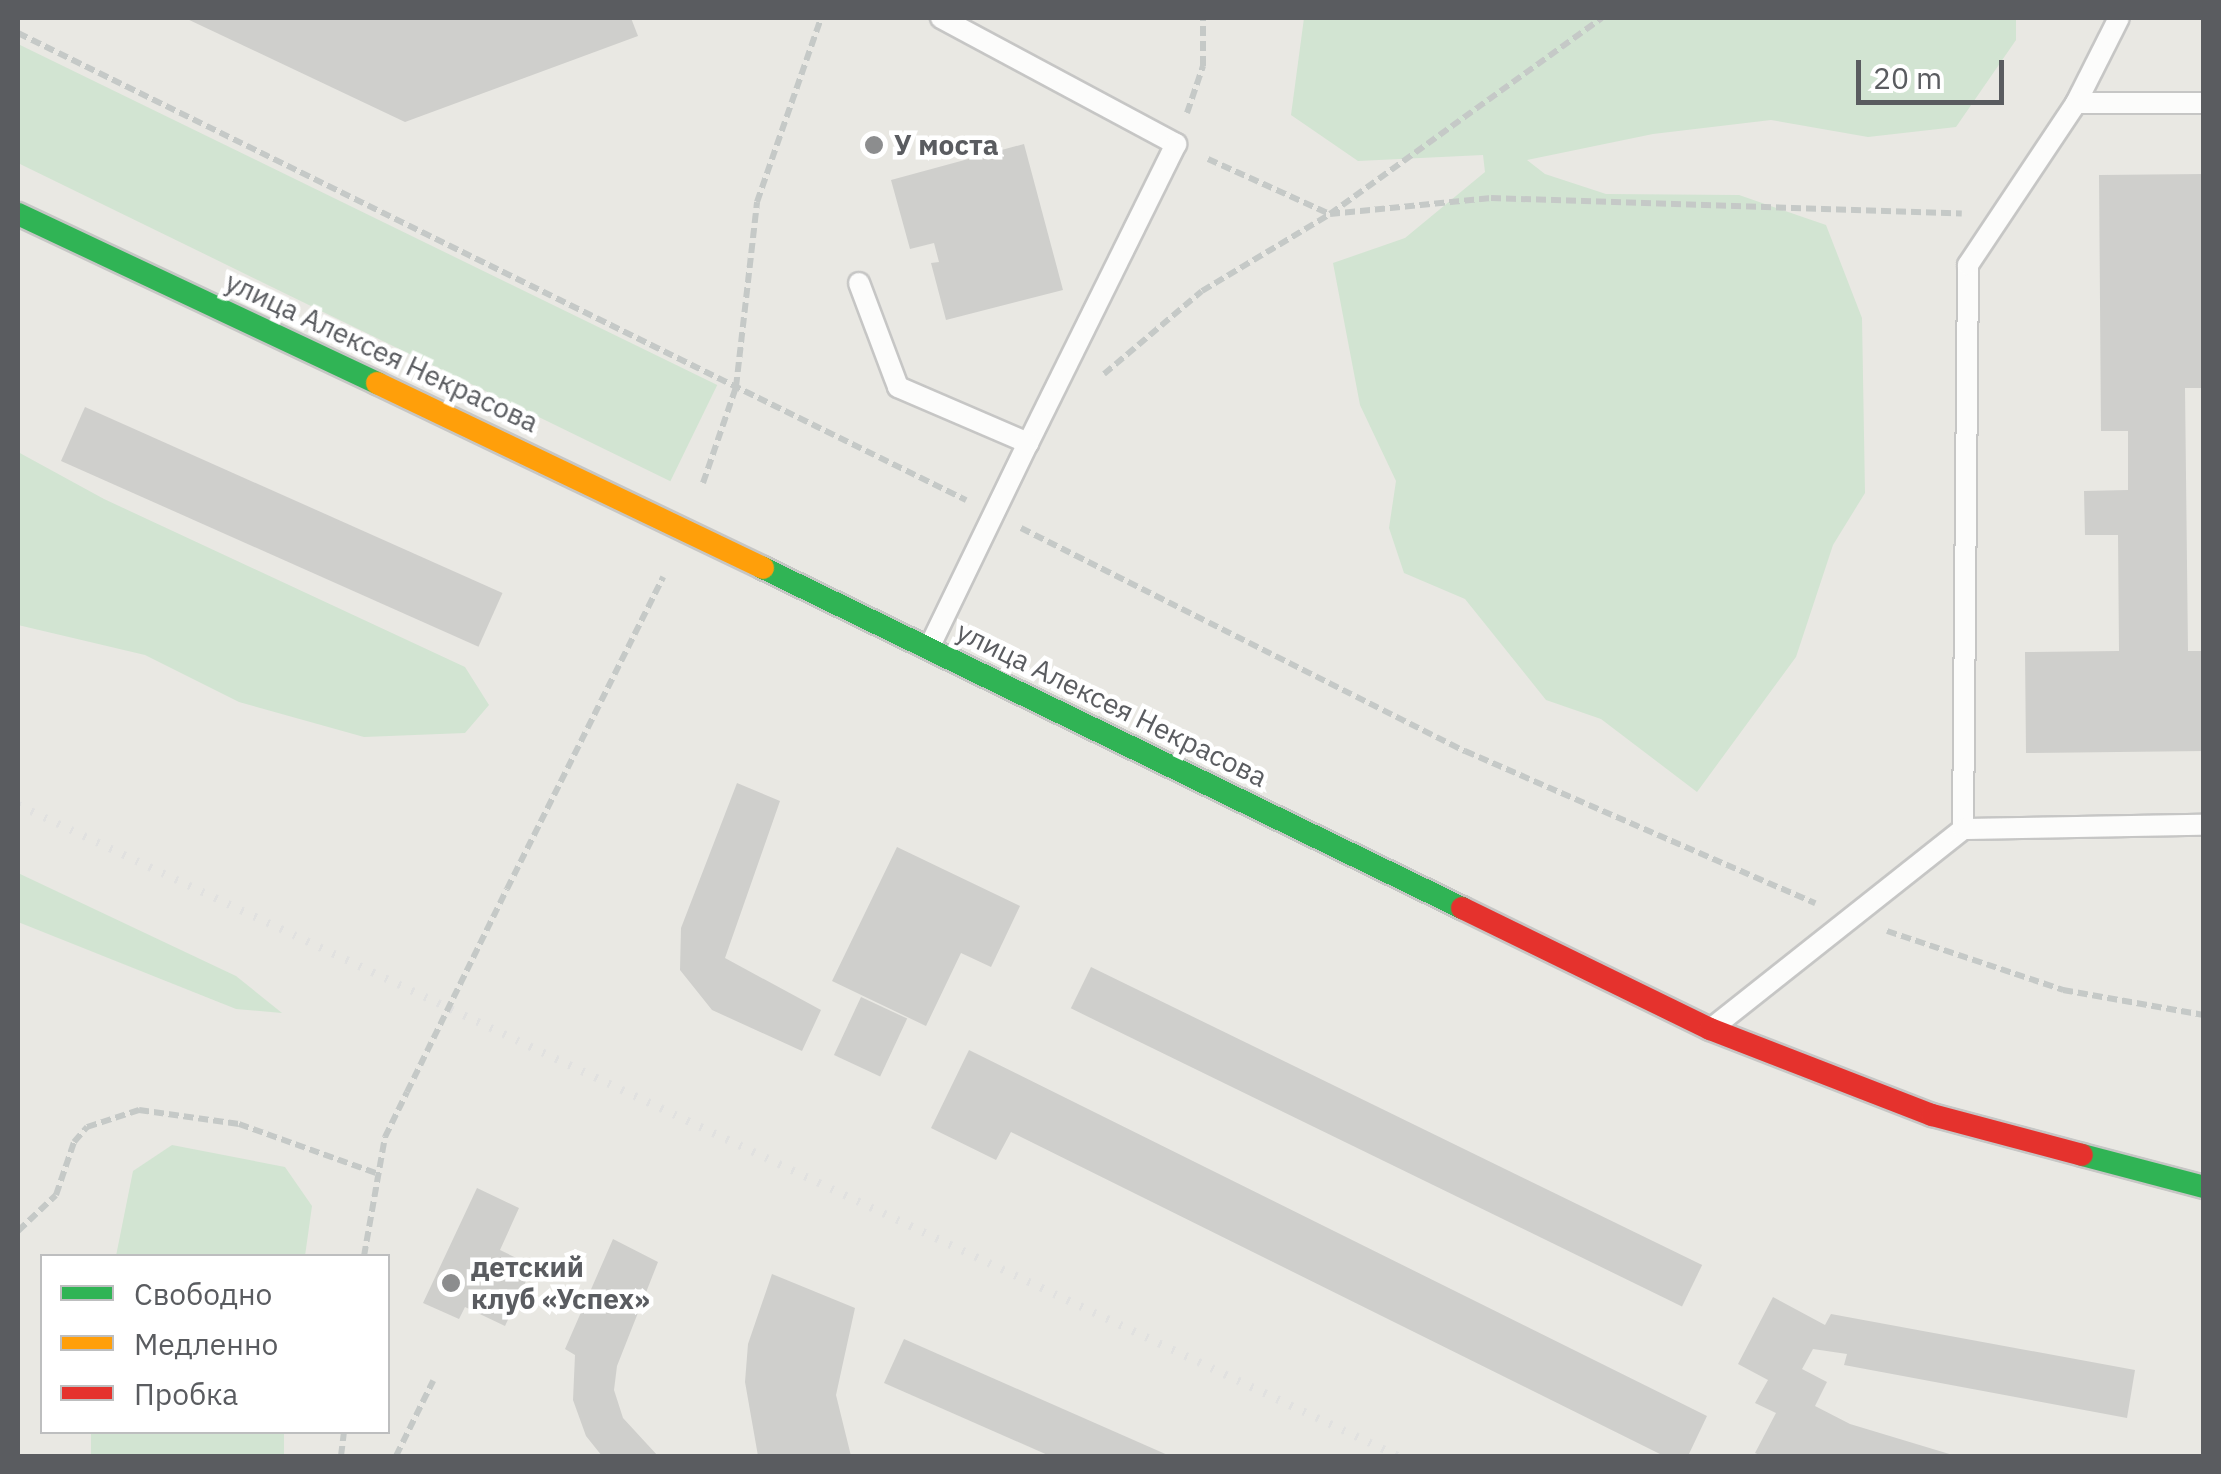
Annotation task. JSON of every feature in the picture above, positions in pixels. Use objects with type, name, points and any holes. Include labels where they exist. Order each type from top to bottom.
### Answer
[{"type":"street","name":"улица Алексея Некрасова","points":[[18,214],[1710,1029],[1932,1115],[2204,1188]]},
{"type":"lane","points":[[928,649],[1176,144],[941,18]]},
{"type":"lane","points":[[1962,828],[1968,265],[2076,103],[2120,18]]},
{"type":"lane","points":[[2076,103],[2204,103]]},
{"type":"lane","points":[[859,283],[898,386],[1028,443]]},
{"type":"lane","points":[[1710,1029],[1845,916],[1962,828],[2204,825]]},
{"type":"path","points":[[757,202],[821,18]]},
{"type":"path","points":[[1203,18],[1203,66],[1176,144],[1330,214],[1491,198],[2001,216]]},
{"type":"path","points":[[1096,382],[1202,291],[1330,214],[1602,18]]},
{"type":"path","points":[[18,32],[1465,751],[1845,916],[2064,990],[2204,1015]]},
{"type":"path","points":[[364,1254],[385,1138],[507,888]]},
{"type":"path","points":[[18,1231],[56,1195],[74,1142],[87,1127],[139,1110],[240,1124],[380,1174]]},
{"type":"path","points":[[396,1456],[433,1381]]},
{"type":"green space","points":[[1304,18],[2016,18],[2016,40],[1956,127],[1868,137],[1771,120],[1653,134],[1527,160],[1545,174],[1606,194],[1739,195],[1826,225],[1862,318],[1865,493],[1833,545],[1796,657],[1697,792],[1601,719],[1546,700],[1465,599],[1404,573],[1389,528],[1396,481],[1360,405],[1333,263],[1405,238],[1485,172],[1483,155],[1358,161],[1291,115]]},
{"type":"green space","points":[[18,44],[717,385],[670,481],[18,163]]},
{"type":"green space","points":[[18,452],[104,499],[465,667],[489,705],[465,733],[364,737],[239,702],[145,655],[18,625]]},
{"type":"green space","points":[[18,873],[236,976],[282,1013],[236,1009],[18,922]]},
{"type":"green space","points":[[172,1145],[285,1167],[312,1206],[305,1254],[116,1254],[133,1171]]},
{"type":"green space","points":[[91,1434],[284,1434],[284,1456],[91,1456]]},
{"type":"building","points":[[185,18],[631,18],[638,36],[405,122]]},
{"type":"building","points":[[1024,144],[1063,290],[946,320],[931,263],[939,262],[934,243],[910,249],[891,180]]},
{"type":"building","points":[[2204,174],[2204,388],[2185,388],[2188,651],[2204,651],[2204,751],[2026,753],[2025,652],[2119,651],[2118,535],[2085,535],[2084,491],[2128,490],[2128,431],[2101,431],[2099,175]]},
{"type":"building","points":[[85,407],[502,593],[478,647],[61,461]]},
{"type":"building","points":[[737,783],[780,801],[725,958],[821,1010],[802,1051],[712,1010],[680,970],[681,928]]},
{"type":"building","points":[[897,847],[1020,906],[991,967],[961,953],[926,1026],[832,981]]},
{"type":"building","points":[[1091,967],[1702,1265],[1682,1306],[1071,1008]]},
{"type":"building","points":[[861,997],[907,1019],[880,1077],[834,1055]]},
{"type":"building","points":[[969,1050],[1707,1416],[1688,1456],[1664,1456],[1011,1132],[996,1160],[931,1128]]},
{"type":"building","points":[[477,1188],[519,1208],[500,1250],[533,1266],[505,1326],[465,1307],[459,1319],[423,1303]]},
{"type":"building","points":[[613,1239],[658,1262],[617,1366],[614,1390],[623,1418],[658,1456],[602,1456],[586,1436],[573,1400],[575,1355],[565,1349]]},
{"type":"building","points":[[772,1274],[855,1308],[836,1395],[851,1456],[758,1456],[745,1382],[748,1344]]},
{"type":"building","points":[[1773,1297],[1825,1325],[1831,1314],[2135,1370],[2127,1418],[1844,1365],[1847,1354],[1813,1349],[1802,1369],[1827,1382],[1815,1406],[1850,1424],[1956,1456],[1762,1456],[1755,1453],[1776,1413],[1755,1403],[1768,1380],[1738,1364]]},
{"type":"building","points":[[904,1339],[1170,1456],[1050,1456],[884,1383]]},
{"type":"railway","points":[[18,805],[1398,1456]]},
{"type":"traffic: fast","points":[[18,214],[377,383]]},
{"type":"traffic: fast","points":[[763,568],[1462,908]]},
{"type":"traffic: fast","points":[[2082,1155],[2204,1187]]},
{"type":"traffic: slow","points":[[377,383],[763,568]]},
{"type":"traffic: jam","points":[[1462,908],[1710,1029],[1932,1115],[2082,1155]]},
{"type":"place","name":"У моста","points":[[874,145]]},
{"type":"place","name":"детский клуб «Успех»","points":[[451,1283]]}]
